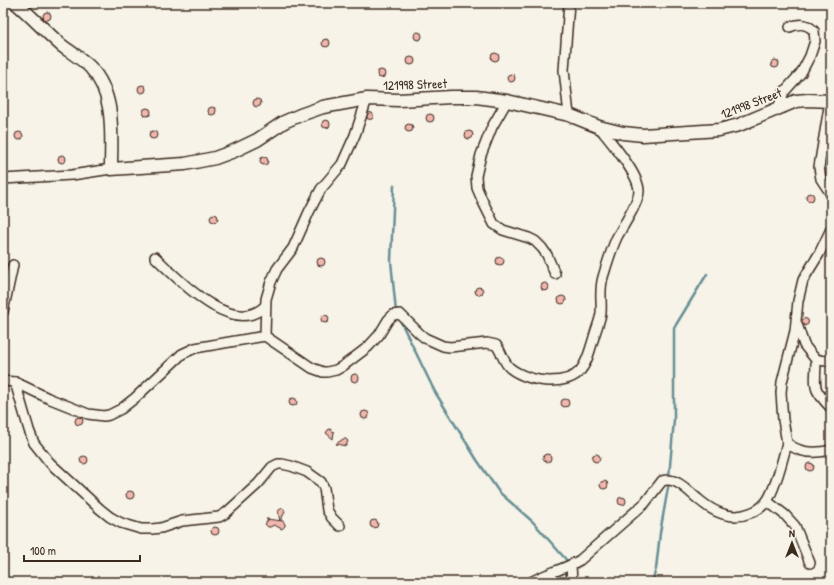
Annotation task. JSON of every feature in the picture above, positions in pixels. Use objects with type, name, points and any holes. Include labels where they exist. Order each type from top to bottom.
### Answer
[{"type":"street","points":[[3,179],[72,175],[111,169],[111,113],[98,77],[89,66],[61,45],[16,3]]},
{"type":"street","points":[[568,115],[564,70],[569,3]]},
{"type":"street","points":[[778,108],[784,92],[801,73],[810,56],[815,41],[814,31],[808,26],[798,24],[790,27]]},
{"type":"street","name":"121998 Street","points":[[111,169],[185,164],[215,158],[257,140],[284,122],[300,115],[323,107],[368,99],[399,100],[429,97],[470,97],[507,101],[568,115],[599,127],[623,133],[643,135],[720,130],[739,125],[796,101],[808,100],[831,101],[819,167],[822,179],[831,194]]},
{"type":"street","points":[[265,336],[265,306],[267,291],[277,269],[293,248],[321,189],[342,164],[355,135],[368,99]]},
{"type":"street","points":[[507,101],[492,127],[481,155],[476,179],[477,188],[494,224],[503,230],[535,241],[547,255],[555,274]]},
{"type":"street","points":[[3,381],[16,382],[48,398],[88,414],[104,416],[121,409],[136,398],[182,354],[195,348],[265,336],[312,368],[318,371],[328,372],[343,366],[368,347],[379,335],[390,316],[400,314],[422,336],[443,346],[496,345],[510,368],[519,374],[545,381],[554,381],[576,374],[584,367],[587,361],[599,320],[601,312],[601,288],[603,277],[617,238],[635,204],[639,192],[637,182],[630,168],[599,127]]},
{"type":"street","points":[[531,582],[550,572],[571,565],[580,560],[645,503],[662,480],[668,479],[674,481],[705,505],[729,516],[742,517],[759,509],[767,501],[787,443],[783,420],[781,393],[796,319],[798,301],[803,280],[819,254],[831,229]]},
{"type":"street","points":[[155,257],[209,303],[224,311],[236,315],[246,316],[257,313],[265,306]]},
{"type":"street","points":[[3,312],[13,265]]},
{"type":"street","points":[[796,319],[804,345],[815,358],[823,361],[831,358]]},
{"type":"street","points":[[815,358],[815,386],[820,397],[831,408]]},
{"type":"street","points":[[16,382],[34,443],[50,463],[100,509],[110,517],[122,523],[141,529],[152,529],[161,528],[182,521],[219,517],[226,513],[258,484],[272,467],[282,464],[307,472],[321,482],[324,488],[327,510],[340,526]]},
{"type":"street","points":[[787,443],[792,447],[805,452],[816,453],[831,450]]},
{"type":"street","points":[[767,501],[785,515],[795,526],[810,563]]},
{"type":"street","points":[[571,565],[572,582]]},
{"type":"building","points":[[47,12],[50,13],[50,19],[47,20],[44,19],[43,16],[44,13]]},
{"type":"building","points":[[418,32],[421,33],[421,39],[418,40],[415,39],[414,36],[415,33]]},
{"type":"building","points":[[326,39],[329,40],[329,46],[326,47],[323,46],[322,43],[323,40]]},
{"type":"building","points":[[495,53],[498,54],[498,60],[495,61],[492,60],[491,57],[492,54]]},
{"type":"building","points":[[411,57],[414,58],[414,64],[411,65],[408,64],[407,61],[408,58]]},
{"type":"building","points":[[775,60],[778,61],[778,67],[775,68],[772,67],[771,64],[772,61]]},
{"type":"building","points":[[381,70],[384,71],[384,77],[381,78],[378,77],[377,74],[378,71]]},
{"type":"building","points":[[511,74],[514,75],[514,81],[511,82],[508,81],[507,78],[508,75]]},
{"type":"building","points":[[142,85],[145,86],[145,92],[142,93],[139,92],[138,89],[139,86]]},
{"type":"building","points":[[257,99],[260,100],[260,106],[257,107],[254,106],[253,103],[254,100]]},
{"type":"building","points":[[212,107],[215,108],[215,114],[212,115],[209,114],[208,111],[209,108]]},
{"type":"building","points":[[147,108],[150,109],[150,115],[147,116],[144,115],[143,112],[144,109]]},
{"type":"building","points":[[370,113],[373,116],[370,119],[367,116]]},
{"type":"building","points":[[430,114],[433,115],[433,121],[430,122],[427,121],[426,118],[427,115]]},
{"type":"building","points":[[326,120],[329,121],[329,127],[326,128],[323,127],[322,124],[323,121]]},
{"type":"building","points":[[409,124],[412,125],[412,131],[409,132],[406,131],[405,128],[406,125]]},
{"type":"building","points":[[153,131],[156,132],[156,138],[153,139],[150,138],[149,135],[150,132]]},
{"type":"building","points":[[469,131],[472,132],[472,138],[469,139],[466,138],[465,135],[466,132]]},
{"type":"building","points":[[19,132],[22,133],[22,139],[19,140],[16,139],[15,136],[16,133]]},
{"type":"building","points":[[62,155],[65,156],[65,162],[62,163],[59,162],[58,159],[59,156]]},
{"type":"building","points":[[264,157],[267,158],[267,164],[264,165],[261,164],[260,161],[261,158]]},
{"type":"building","points":[[810,193],[813,194],[813,200],[810,201],[807,200],[806,197],[807,194]]},
{"type":"building","points":[[214,214],[217,215],[217,221],[214,222],[211,221],[210,218],[211,215]]},
{"type":"building","points":[[500,257],[503,258],[503,264],[500,265],[497,264],[496,261],[497,258]]},
{"type":"building","points":[[321,258],[324,259],[324,265],[321,266],[318,265],[317,262],[318,259]]},
{"type":"building","points":[[545,283],[548,284],[548,290],[545,291],[542,290],[541,287],[542,284]]},
{"type":"building","points":[[479,287],[482,288],[482,294],[479,295],[476,294],[475,291],[476,288]]},
{"type":"building","points":[[562,296],[565,297],[565,303],[562,304],[559,303],[558,300],[559,297]]},
{"type":"building","points":[[325,315],[328,316],[328,322],[325,323],[322,322],[321,319],[322,316]]},
{"type":"building","points":[[805,319],[808,322],[805,325],[802,322]]},
{"type":"building","points":[[355,374],[358,375],[358,381],[355,382],[352,381],[351,378],[352,375]]},
{"type":"building","points":[[293,398],[296,399],[296,405],[293,406],[290,405],[289,402],[290,399]]},
{"type":"building","points":[[565,399],[568,400],[568,406],[565,407],[562,406],[561,403],[562,400]]},
{"type":"building","points":[[365,411],[368,412],[368,418],[365,419],[362,418],[361,415],[362,412]]},
{"type":"building","points":[[79,417],[82,418],[82,424],[79,425],[76,424],[75,421],[76,418]]},
{"type":"building","points":[[330,429],[334,432],[333,439],[326,433]]},
{"type":"building","points":[[343,439],[348,441],[346,446],[336,444]]},
{"type":"building","points":[[547,454],[550,455],[550,461],[547,462],[544,461],[543,458],[544,455]]},
{"type":"building","points":[[596,454],[599,455],[599,461],[596,462],[593,461],[592,458],[593,455]]},
{"type":"building","points":[[84,456],[87,457],[87,463],[84,464],[81,463],[80,460],[81,457]]},
{"type":"building","points":[[810,463],[813,464],[813,470],[810,471],[807,470],[806,467],[807,464]]},
{"type":"building","points":[[604,481],[607,482],[607,488],[604,489],[601,488],[600,485],[601,482]]},
{"type":"building","points":[[130,491],[133,492],[133,498],[130,499],[127,498],[126,495],[127,492]]},
{"type":"building","points":[[622,497],[625,498],[625,504],[622,505],[619,504],[618,501],[619,498]]},
{"type":"building","points":[[282,508],[285,512],[280,521],[278,511]]},
{"type":"building","points":[[266,519],[283,521],[285,526],[282,529],[274,525],[268,527],[265,524],[268,520]]},
{"type":"building","points":[[374,520],[377,521],[377,527],[374,528],[371,527],[370,524],[371,521]]},
{"type":"building","points":[[215,527],[218,528],[218,534],[215,535],[212,534],[211,531],[212,528]]},
{"type":"waterway","points":[[394,185],[391,261],[396,312]]},
{"type":"waterway","points":[[669,477],[674,420],[674,328],[707,274]]},
{"type":"waterway","points":[[399,318],[435,392],[477,460],[499,492],[533,522],[569,563]]},
{"type":"waterway","points":[[652,582],[656,569],[660,533],[669,482]]},
{"type":"waterway","points":[[575,576],[577,582]]}]
